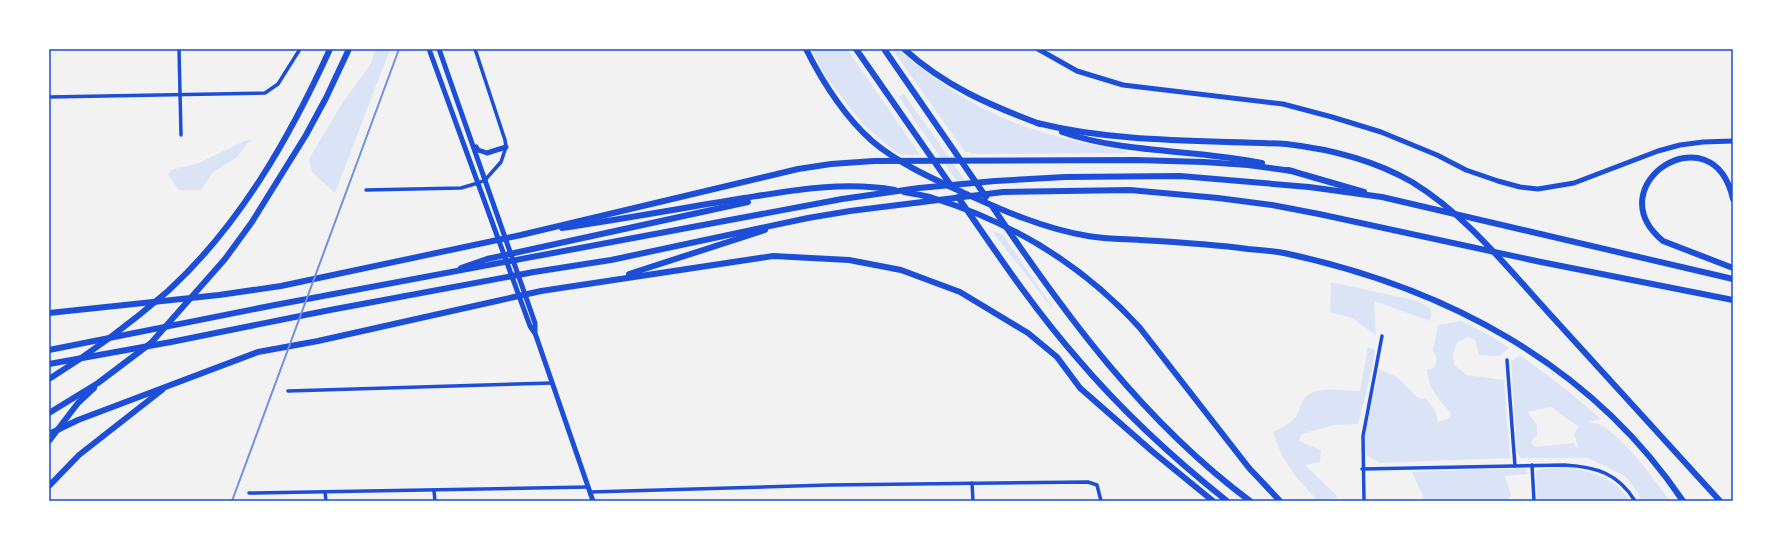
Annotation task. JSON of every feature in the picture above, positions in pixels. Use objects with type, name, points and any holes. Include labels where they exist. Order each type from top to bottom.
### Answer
[{"type":"highway","points":[[49,379],[90,351],[162,295],[187,271],[212,243],[236,213],[284,142],[330,49]]},
{"type":"highway","points":[[49,413],[98,383],[151,343],[225,259],[252,222],[306,136],[349,49]]},
{"type":"highway","points":[[806,49],[828,89],[842,108],[873,142],[917,171],[1004,211],[1067,232],[1090,236],[1217,245],[1283,253],[1371,276],[1403,287],[1455,309],[1496,329],[1534,353],[1578,386],[1619,423],[1653,461],[1683,501]]},
{"type":"highway","points":[[856,49],[1036,307],[1094,378],[1157,441],[1227,501]]},
{"type":"highway","points":[[884,49],[1014,239],[1096,351],[1119,378],[1177,439],[1250,501]]},
{"type":"highway","points":[[904,49],[934,74],[963,92],[993,106],[1072,135],[1108,144],[1239,158],[1292,171],[1382,197],[1733,279]]},
{"type":"highway","points":[[1037,123],[1069,130],[1118,137],[1286,144],[1313,147],[1361,159],[1395,173],[1455,213],[1491,248],[1720,501]]},
{"type":"highway","points":[[1733,199],[1731,188],[1721,172],[1706,161],[1688,157],[1678,158],[1669,162],[1657,171],[1647,184],[1642,205],[1648,224],[1654,234],[1663,241],[1733,268]]},
{"type":"highway","points":[[49,313],[281,286],[521,235],[798,169],[830,164],[874,161],[1204,162],[1248,165],[1292,171]]},
{"type":"highway","points":[[49,350],[275,305],[842,200],[919,188],[995,181],[1065,177],[1180,176],[1308,187],[1382,197]]},
{"type":"highway","points":[[521,235],[798,189],[845,185],[893,189],[932,198],[956,206],[984,217],[1031,239],[1082,273],[1123,309],[1156,348],[1249,468],[1280,501]]},
{"type":"highway","points":[[49,364],[534,272],[611,260],[785,223],[850,211],[1003,192],[1130,190],[1218,198],[1319,214],[1541,262],[1732,299]]},
{"type":"highway","points":[[444,274],[487,259],[742,203],[774,194]]},
{"type":"highway","points":[[610,280],[738,240],[785,223]]},
{"type":"highway","points":[[49,434],[78,420],[258,352],[318,341],[541,291],[610,280],[773,256],[848,260],[901,270],[960,292],[1028,333],[1057,357],[1080,388],[1153,452],[1213,501]]},
{"type":"highway","points":[[49,442],[78,403],[98,383]]},
{"type":"highway","points":[[49,486],[79,455],[166,387]]},
{"type":"main road","points":[[429,49],[530,326],[535,333],[593,501]]},
{"type":"main road","points":[[439,49],[535,323],[535,333]]},
{"type":"main road","points":[[1038,49],[1077,71],[1123,85],[1283,104],[1332,117],[1382,132],[1437,155],[1472,172],[1520,187],[1538,189],[1574,184],[1658,151],[1680,145],[1703,142],[1733,141]]},
{"type":"main road","points":[[472,141],[478,150],[487,153],[506,147]]},
{"type":"street","points":[[179,49],[180,135]]},
{"type":"street","points":[[49,97],[265,93],[278,84],[300,49]]},
{"type":"street","points":[[366,190],[461,188],[485,180],[501,162],[506,147],[503,131],[475,49]]},
{"type":"street","points":[[1364,501],[1362,469],[1363,436],[1382,336]]},
{"type":"street","points":[[1507,360],[1515,466]]},
{"type":"street","points":[[288,391],[552,383]]},
{"type":"street","points":[[1362,469],[1565,464],[1584,466],[1598,470],[1617,479],[1627,489],[1635,501]]},
{"type":"street","points":[[1532,465],[1534,501]]},
{"type":"street","points":[[249,493],[1088,482],[1098,485],[1101,501]]},
{"type":"street","points":[[972,483],[973,501]]},
{"type":"street","points":[[434,490],[435,501]]},
{"type":"street","points":[[325,492],[326,501]]},
{"type":"shaded area","points":[[376,49],[390,49],[335,193],[312,172],[309,159],[343,102],[370,65]]},
{"type":"shaded area","points":[[811,49],[847,49],[920,155],[898,154],[863,124],[826,77]]},
{"type":"shaded area","points":[[892,49],[897,49],[933,77],[961,96],[989,112],[1047,134],[1087,144],[1127,151],[1127,153],[972,154],[970,152],[965,152]]},
{"type":"shaded area","points":[[904,94],[971,189],[958,183],[899,97]]},
{"type":"shaded area","points":[[250,140],[236,158],[213,172],[201,190],[179,190],[168,175],[171,170],[199,163],[244,141]]},
{"type":"shaded area","points":[[991,230],[1003,235],[1052,306],[1051,307]]},
{"type":"shaded area","points":[[1331,282],[1418,301],[1431,309],[1430,321],[1374,301],[1376,335],[1352,318],[1330,312]]},
{"type":"shaded area","points":[[1461,321],[1491,336],[1509,348],[1499,356],[1479,355],[1475,340],[1468,337],[1457,342],[1453,355],[1454,365],[1467,375],[1504,380],[1510,458],[1380,463],[1366,455],[1365,434],[1379,369],[1397,377],[1418,398],[1426,399],[1435,410],[1438,422],[1450,418],[1451,413],[1434,393],[1429,382],[1427,369],[1434,368],[1437,359],[1433,350],[1438,325]]},
{"type":"shaded area","points":[[1368,347],[1375,350],[1372,370],[1358,424],[1333,425],[1302,434],[1299,441],[1321,450],[1320,462],[1305,465],[1338,497],[1325,501],[1318,501],[1296,477],[1282,456],[1273,432],[1293,419],[1298,413],[1304,398],[1314,392],[1327,390],[1360,391]]},
{"type":"shaded area","points":[[1520,355],[1563,387],[1601,419],[1589,422],[1601,425],[1620,440],[1629,449],[1670,501],[1642,501],[1625,476],[1588,458],[1521,458],[1517,453],[1511,361]],"holes":[[[1551,407],[1579,427],[1574,434],[1579,450],[1573,443],[1535,447],[1531,442],[1537,435],[1537,425],[1527,412]]]},
{"type":"shaded area","points":[[1568,467],[1603,477],[1624,493],[1629,501],[1537,501],[1536,471],[1541,469]]},
{"type":"shaded area","points":[[1524,468],[1528,474],[1505,476],[1511,495],[1507,501],[1425,501],[1412,472]]},
{"type":"railway","points":[[232,501],[399,49]]}]
